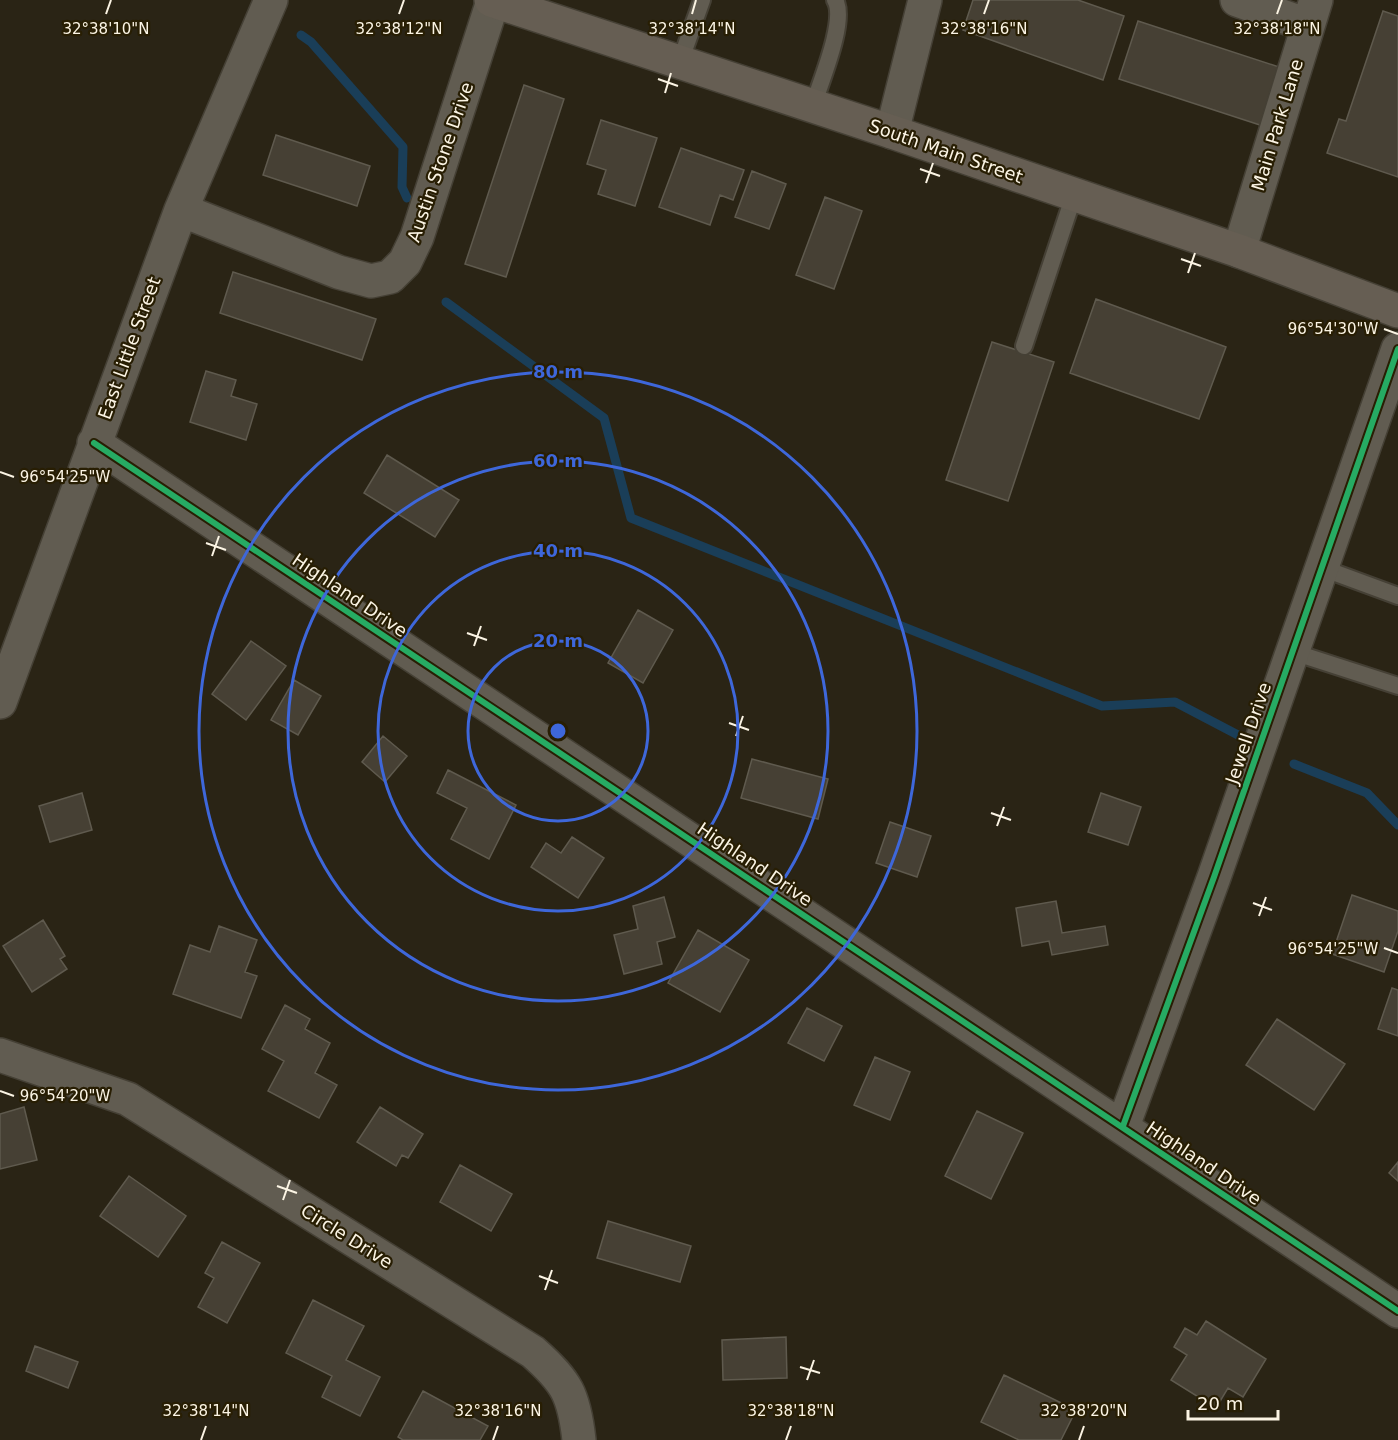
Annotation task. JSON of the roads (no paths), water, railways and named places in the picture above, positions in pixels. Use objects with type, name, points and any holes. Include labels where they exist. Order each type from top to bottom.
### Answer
[{"type":"main road","name":"South Main Street","points":[[492,0],[892,132],[1239,251],[1398,311]]},
{"type":"street","name":"East Little Street","points":[[0,702],[181,210],[271,0]]},
{"type":"street","name":"Austin Stone Drive","points":[[181,210],[338,272],[371,281],[390,277],[405,262],[417,237],[492,0]]},
{"type":"street","points":[[892,132],[925,0]]},
{"type":"street","points":[[1237,0],[1312,13]]},
{"type":"street","name":"Main Park Lane","points":[[1239,251],[1312,13]]},
{"type":"street","name":"Jewell Drive","points":[[1123,1126],[1398,349]]},
{"type":"street","name":"Highland Drive","points":[[94,443],[1398,1311]]},
{"type":"street","name":"Circle Drive","points":[[0,1055],[128,1099],[533,1352],[553,1369],[567,1387],[576,1413],[579,1440]]},
{"type":"lane","points":[[680,62],[702,0]]},
{"type":"lane","points":[[813,106],[837,29],[838,5],[835,0]]},
{"type":"lane","points":[[1024,346],[1074,195]]},
{"type":"lane","points":[[1322,568],[1398,596]]},
{"type":"lane","points":[[1293,651],[1398,686]]},
{"type":"waterway","points":[[301,35],[311,42],[403,147],[402,187],[407,198]]},
{"type":"waterway","points":[[446,302],[604,418],[631,518],[1102,706],[1175,702],[1238,735]]},
{"type":"waterway","points":[[1294,764],[1367,793],[1398,825]]}]
